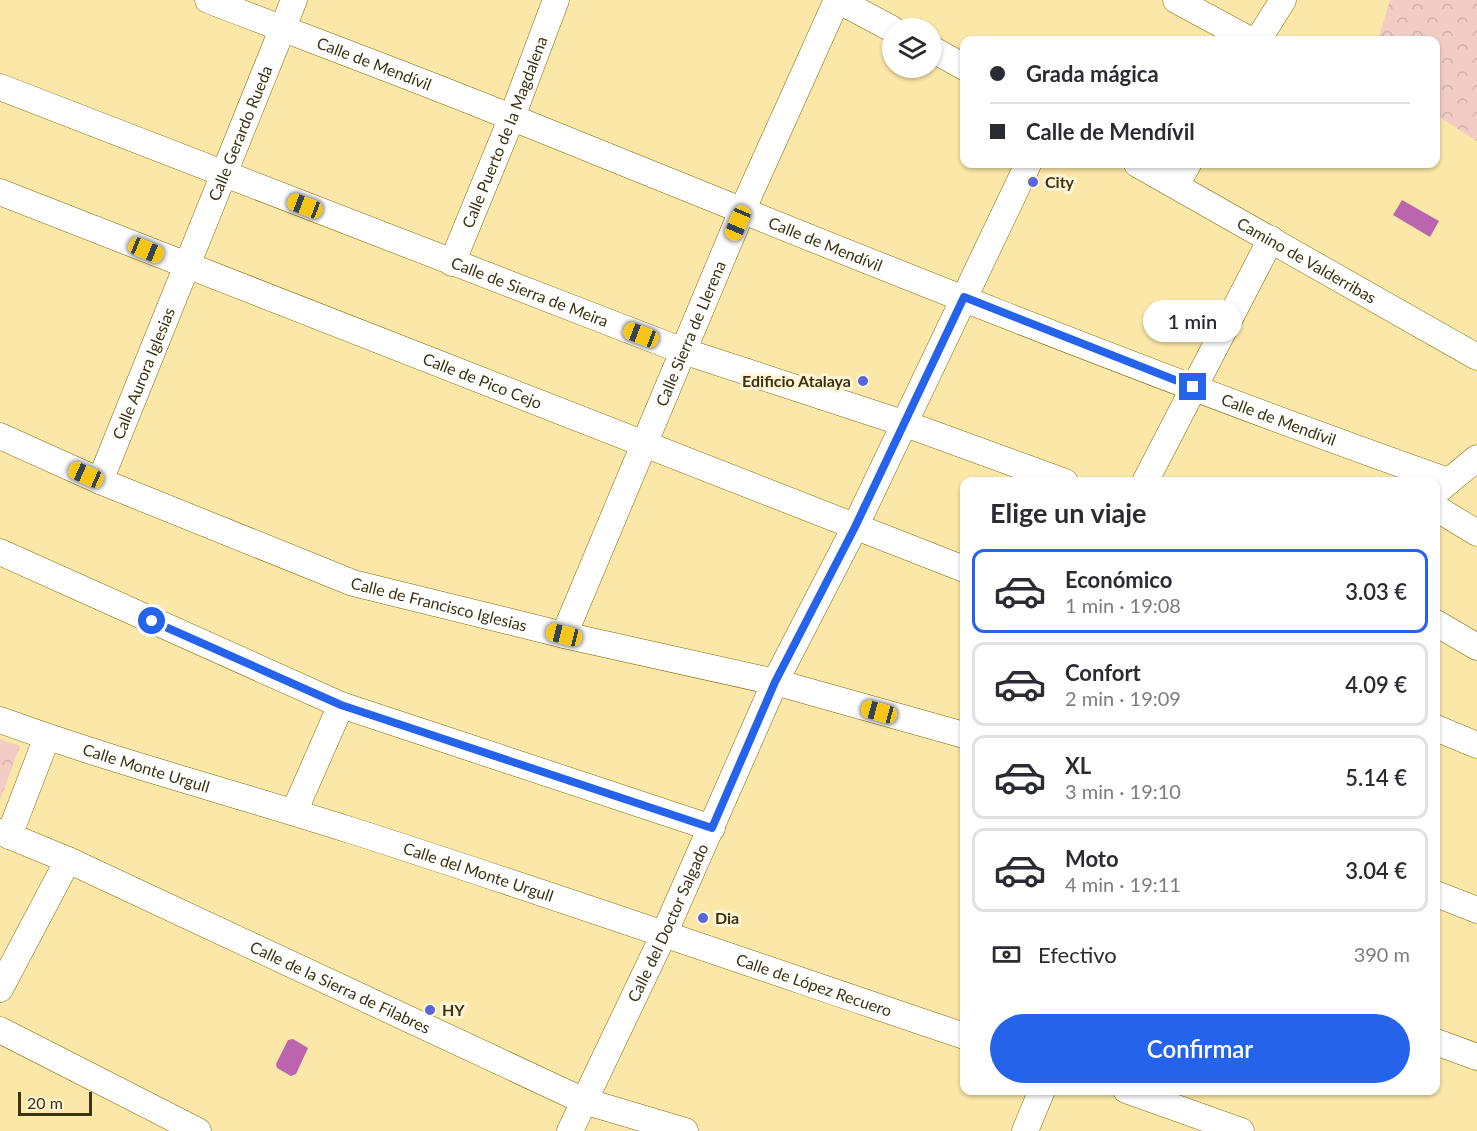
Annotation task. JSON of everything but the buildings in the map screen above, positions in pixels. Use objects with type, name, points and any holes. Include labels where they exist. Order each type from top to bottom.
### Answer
[{"type":"street","name":"Calle de Mendívil","points":[[208,0],[512,117],[742,211],[1417,477]]},
{"type":"street","name":"Calle Gerardo Rueda","points":[[188,267],[294,0]]},
{"type":"street","name":"Calle Puerto de la Magdalena","points":[[452,263],[512,117],[556,0]]},
{"type":"street","points":[[837,0],[882,24]]},
{"type":"street","name":"Calle Sierra de Llerena","points":[[564,635],[742,211],[837,0]]},
{"type":"street","points":[[1176,0],[1243,36]]},
{"type":"street","points":[[1260,36],[1283,0]]},
{"type":"street","points":[[942,55],[960,65]]},
{"type":"street","name":"Calle de Sierra de Meira","points":[[0,87],[225,176],[683,351],[903,423],[1051,477]]},
{"type":"street","name":"Calle del Doctor Salgado","points":[[570,1131],[664,934],[775,682],[855,527],[1026,168]]},
{"type":"street","name":"Camino de Valderribas","points":[[1144,168],[1477,357]]},
{"type":"street","points":[[1176,186],[1186,168]]},
{"type":"street","name":"Calle de Pico Cejo","points":[[0,192],[960,567]]},
{"type":"street","points":[[1148,477],[1271,239]]},
{"type":"street","name":"Calle Aurora Iglesias","points":[[100,481],[188,267]]},
{"type":"street","name":"Calle de Francisco Iglesias","points":[[0,436],[100,481],[353,583],[564,635],[775,682],[960,734]]},
{"type":"street","points":[[1442,487],[1477,458]]},
{"type":"street","points":[[1440,510],[1477,533]]},
{"type":"street","points":[[0,552],[341,705],[712,828]]},
{"type":"street","points":[[1440,624],[1477,647]]},
{"type":"street","points":[[294,812],[341,705]]},
{"type":"street","name":"Calle Monte Urgull","points":[[0,720],[47,737],[294,812]]},
{"type":"street","points":[[1440,730],[1477,745]]},
{"type":"street","points":[[5,834],[47,737]]},
{"type":"street","name":"Calle del Monte Urgull","points":[[294,812],[664,934]]},
{"type":"street","name":"Calle de la Sierra de Filabres","points":[[5,834],[68,860],[584,1101],[685,1131]]},
{"type":"street","points":[[0,989],[68,860]]},
{"type":"street","points":[[1440,896],[1477,910]]},
{"type":"street","name":"Calle de López Recuero","points":[[664,934],[960,1035]]},
{"type":"street","points":[[0,1030],[188,1129]]},
{"type":"street","points":[[1440,1043],[1477,1057]]},
{"type":"street","points":[[1025,1131],[1040,1095]]},
{"type":"street","points":[[1140,1095],[1241,1131]]},
{"type":"green space","points":[[1390,0],[1477,0],[1477,141],[1440,118],[1440,36],[1379,36]]},
{"type":"green space","points":[[0,739],[20,746],[0,800]]},
{"type":"shaded area","points":[[1402,200],[1439,221],[1430,237],[1393,215]]},
{"type":"shaded area","points":[[293,1039],[308,1048],[296,1074],[291,1076],[277,1068],[276,1064],[288,1040]]},
{"type":"place","name":"City","points":[[1033,182]]},
{"type":"place","name":"Edificio Atalaya","points":[[863,381]]},
{"type":"place","name":"Dia","points":[[703,918]]},
{"type":"place","name":"HY","points":[[430,1010]]},
{"type":"route","points":[[152,621],[341,705],[712,828],[775,682],[855,527],[964,297],[1193,387]]}]
